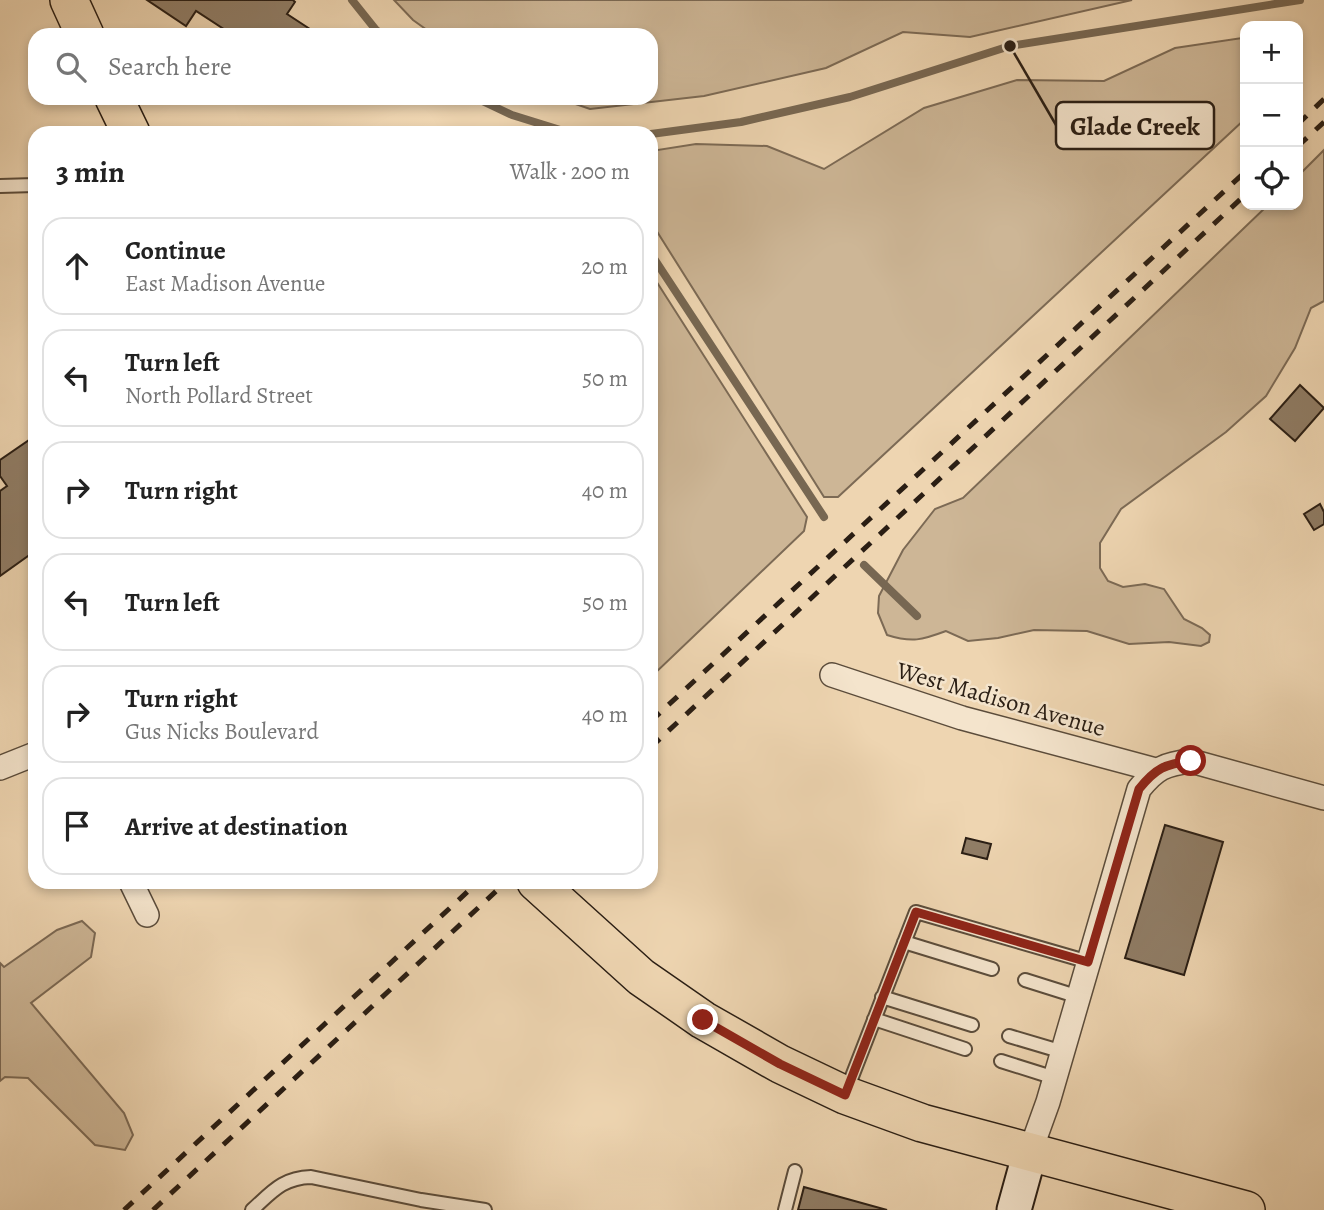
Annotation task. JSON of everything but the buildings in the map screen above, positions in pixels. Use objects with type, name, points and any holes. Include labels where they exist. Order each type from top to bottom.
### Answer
[{"type":"main road","points":[[69,0],[82,28]]},
{"type":"main road","points":[[117,105],[128,126]]},
{"type":"main road","points":[[544,889],[641,977],[703,1020],[780,1064],[845,1095],[922,1123],[1246,1210]]},
{"type":"main road","points":[[1014,1210],[1030,1152]]},
{"type":"street","name":"West Madison Avenue","points":[[832,675],[962,718],[1156,770]]},
{"type":"street","points":[[0,768],[28,757]]},
{"type":"street","points":[[1030,1152],[1063,1052],[1139,789],[1156,770],[1170,764],[1191,761],[1324,798]]},
{"type":"street","points":[[134,889],[147,915]]},
{"type":"lane","points":[[0,186],[28,184]]},
{"type":"lane","points":[[845,1095],[916,912],[1088,962]]},
{"type":"lane","points":[[904,942],[992,969]]},
{"type":"lane","points":[[1025,980],[1079,997]]},
{"type":"lane","points":[[882,997],[972,1025]]},
{"type":"lane","points":[[874,1019],[965,1049]]},
{"type":"lane","points":[[1009,1036],[1063,1052]]},
{"type":"lane","points":[[1001,1061],[1055,1078]]},
{"type":"lane","points":[[785,1210],[795,1171]]},
{"type":"lane","points":[[252,1210],[284,1182],[311,1177],[421,1200],[485,1210]]},
{"type":"shaded area","points":[[394,0],[1132,0],[970,37],[903,32],[826,68],[704,96],[658,101],[658,28],[424,28]]},
{"type":"shaded area","points":[[1240,38],[1240,124],[838,497],[824,497],[658,233],[658,150],[696,144],[767,146],[824,169],[924,108],[1017,80],[1104,81],[1175,48]]},
{"type":"shaded area","points":[[578,105],[625,105],[590,109]]},
{"type":"shaded area","points":[[1324,150],[1324,301],[1311,308],[1295,348],[1266,396],[1226,432],[1121,509],[1100,543],[1100,568],[1108,581],[1123,587],[1145,584],[1164,589],[1184,619],[1210,635],[1209,642],[1201,646],[1169,642],[1129,644],[1087,631],[1034,630],[968,641],[946,631],[917,639],[887,635],[878,613],[879,596],[903,550],[935,509],[963,498],[1263,210],[1303,210],[1303,171]]},
{"type":"shaded area","points":[[658,284],[807,517],[804,531],[658,670]]},
{"type":"shaded area","points":[[82,921],[95,933],[91,957],[31,1003],[124,1113],[133,1135],[125,1150],[95,1145],[28,1078],[5,1077],[0,1081],[0,963],[4,967],[57,930]]},
{"type":"waterway","points":[[352,0],[374,28]]},
{"type":"waterway","points":[[658,133],[741,122],[850,97],[1010,46],[1300,0]]},
{"type":"waterway","points":[[491,105],[547,126]]},
{"type":"waterway","points":[[658,265],[824,517]]},
{"type":"waterway","points":[[864,565],[917,616]]},
{"type":"railway","points":[[1303,119],[1324,99]]},
{"type":"railway","points":[[1303,141],[1324,122]]},
{"type":"railway","points":[[658,715],[1240,177]]},
{"type":"railway","points":[[658,740],[1240,200]]},
{"type":"railway","points":[[124,1210],[470,889]]},
{"type":"railway","points":[[153,1210],[498,889]]},
{"type":"place","name":"Glade Creek","points":[[1010,46]]},
{"type":"route","points":[[703,1020],[780,1064],[845,1095],[916,912],[1088,962],[1139,789],[1156,770],[1170,764],[1191,761]]}]
